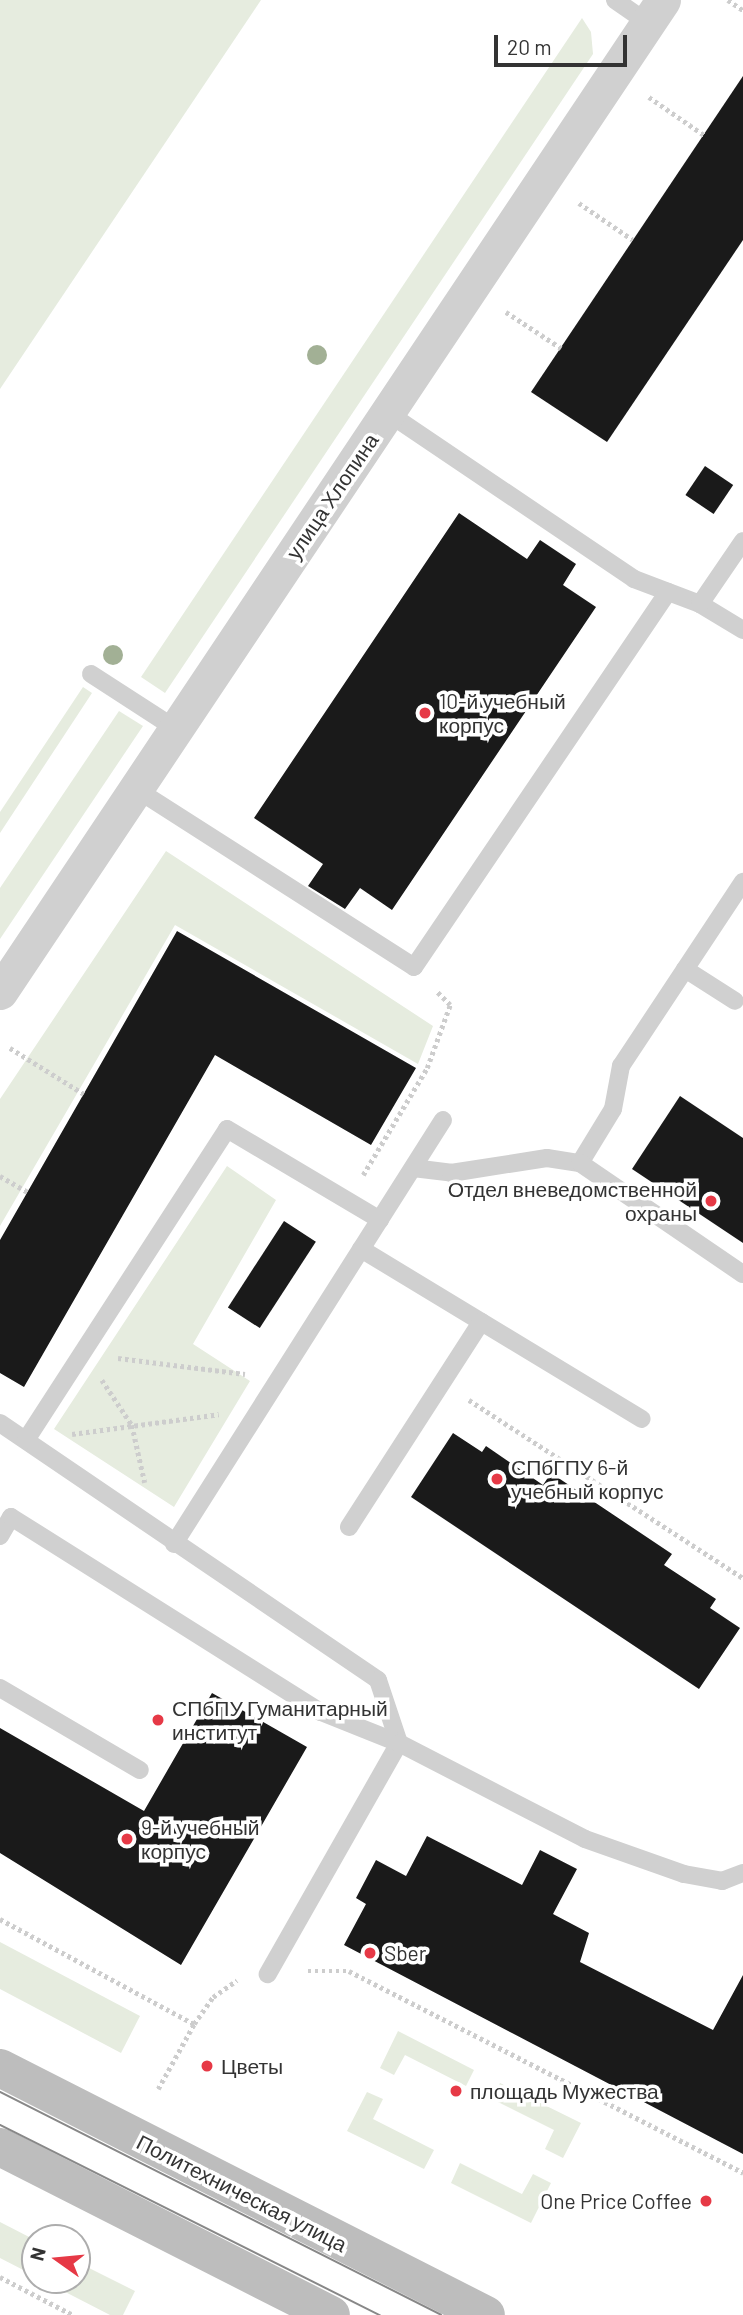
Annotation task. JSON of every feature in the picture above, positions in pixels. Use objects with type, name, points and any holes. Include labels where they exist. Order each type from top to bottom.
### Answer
[{"type":"main road","name":"Политехническая улица","points":[[0,2068],[486,2315]]},
{"type":"main road","points":[[0,2147],[331,2315]]},
{"type":"street","name":"улица Хлопина","points":[[0,992],[655,11]]},
{"type":"lane","points":[[615,0],[655,11]]},
{"type":"lane","points":[[387,413],[634,579],[700,604],[743,630]]},
{"type":"lane","points":[[700,604],[743,541]]},
{"type":"lane","points":[[136,789],[414,967],[668,592]]},
{"type":"lane","points":[[91,674],[176,729]]},
{"type":"lane","points":[[580,1163],[613,1109],[621,1066],[743,882]]},
{"type":"lane","points":[[685,969],[735,1001]]},
{"type":"lane","points":[[174,1544],[443,1120]]},
{"type":"lane","points":[[26,1440],[227,1129],[380,1220]]},
{"type":"lane","points":[[413,1168],[452,1173],[547,1158],[580,1163],[743,1274]]},
{"type":"lane","points":[[361,1249],[642,1419]]},
{"type":"lane","points":[[349,1527],[481,1322]]},
{"type":"lane","points":[[0,1423],[156,1532],[378,1680],[399,1743],[268,1974]]},
{"type":"lane","points":[[0,1536],[11,1517],[321,1712],[399,1743],[585,1839],[684,1874],[722,1881],[743,1873]]},
{"type":"lane","points":[[0,1688],[141,1770]]},
{"type":"path","points":[[728,0],[743,10]]},
{"type":"path","points":[[649,97],[704,135]]},
{"type":"path","points":[[579,203],[633,240]]},
{"type":"path","points":[[506,312],[561,348]]},
{"type":"path","points":[[348,1201],[427,1068],[450,1005],[414,967]]},
{"type":"path","points":[[10,1048],[84,1094]]},
{"type":"path","points":[[0,1175],[28,1192]]},
{"type":"path","points":[[83,1353],[279,1378]]},
{"type":"path","points":[[83,1353],[132,1425],[156,1532]]},
{"type":"path","points":[[442,1382],[743,1578]]},
{"type":"path","points":[[26,1440],[209,1413],[255,1418]]},
{"type":"path","points":[[0,1919],[194,2024]]},
{"type":"path","points":[[158,2089],[194,2024],[213,1997],[238,1979],[268,1974],[349,1971],[743,2173]]},
{"type":"path","points":[[0,2277],[73,2315]]},
{"type":"shaded area","points":[[0,0],[261,0],[0,389]]},
{"type":"shaded area","points":[[582,18],[591,32],[593,54],[165,693],[141,677]]},
{"type":"shaded area","points":[[83,687],[92,693],[0,833],[0,812]]},
{"type":"shaded area","points":[[119,711],[143,726],[0,939],[0,888]]},
{"type":"shaded area","points":[[166,851],[433,1026],[418,1064],[175,925],[0,1226],[0,1099]]},
{"type":"shaded area","points":[[227,1166],[276,1200],[193,1344],[250,1381],[174,1507],[54,1429]]},
{"type":"shaded area","points":[[0,1942],[140,2016],[121,2053],[0,1989]]},
{"type":"shaded area","points":[[398,2031],[474,2070],[466,2086],[405,2055],[394,2075],[380,2068]]},
{"type":"shaded area","points":[[500,2083],[581,2123],[563,2158],[545,2149],[554,2130],[492,2099]]},
{"type":"shaded area","points":[[367,2092],[383,2099],[373,2119],[434,2150],[424,2169],[347,2131]]},
{"type":"shaded area","points":[[460,2163],[522,2194],[533,2174],[551,2183],[531,2223],[451,2183]]},
{"type":"shaded area","points":[[0,2222],[21,2233],[21,2269],[0,2258]]},
{"type":"shaded area","points":[[91,2269],[135,2291],[123,2315],[110,2315],[69,2294],[91,2294]]},
{"type":"building","points":[[743,76],[743,240],[607,442],[531,392]]},
{"type":"building","points":[[705,466],[733,485],[714,514],[685,495]]},
{"type":"building","name":"10-й учебный корпус","points":[[459,513],[527,559],[540,540],[576,564],[563,585],[596,607],[392,910],[360,888],[345,909],[308,886],[323,864],[254,818]]},
{"type":"building","points":[[177,931],[416,1068],[371,1145],[215,1055],[24,1387],[0,1373],[0,1240]]},
{"type":"building","name":"Отдел вневедомственной охраны","points":[[680,1096],[743,1138],[743,1243],[632,1169]]},
{"type":"building","points":[[284,1221],[316,1242],[260,1328],[228,1307]]},
{"type":"building","name":"СПбГПУ 6-й учебный корпус","points":[[453,1433],[482,1452],[486,1446],[543,1485],[551,1473],[672,1554],[664,1565],[716,1599],[710,1608],[740,1628],[699,1689],[411,1497]]},
{"type":"building","name":"9-й учебный корпус","points":[[212,1693],[307,1747],[181,1965],[0,1853],[0,1728],[144,1811]]},
{"type":"building","points":[[427,1836],[522,1885],[540,1850],[577,1869],[553,1914],[589,1933],[580,1962],[713,2030],[743,1975],[743,2154],[344,1945],[366,1904],[356,1898],[376,1860],[406,1876]]},
{"type":"tram line","points":[[0,2092],[441,2315]]},
{"type":"tram line","points":[[0,2125],[380,2315]]},
{"type":"place","name":"10-й учебный корпус","points":[[425,713]]},
{"type":"place","name":"Отдел вневедомственной охраны","points":[[711,1201]]},
{"type":"place","name":"СПбГПУ 6-й учебный корпус","points":[[497,1479]]},
{"type":"place","name":"СПбПУ Гуманитарный институт","points":[[158,1720]]},
{"type":"place","name":"9-й учебный корпус","points":[[127,1839]]},
{"type":"place","name":"Sber","points":[[370,1953]]},
{"type":"place","name":"Цветы","points":[[207,2066]]},
{"type":"place","name":"площадь Мужества","points":[[456,2091]]},
{"type":"place","name":"One Price Coffee","points":[[706,2201]]}]
